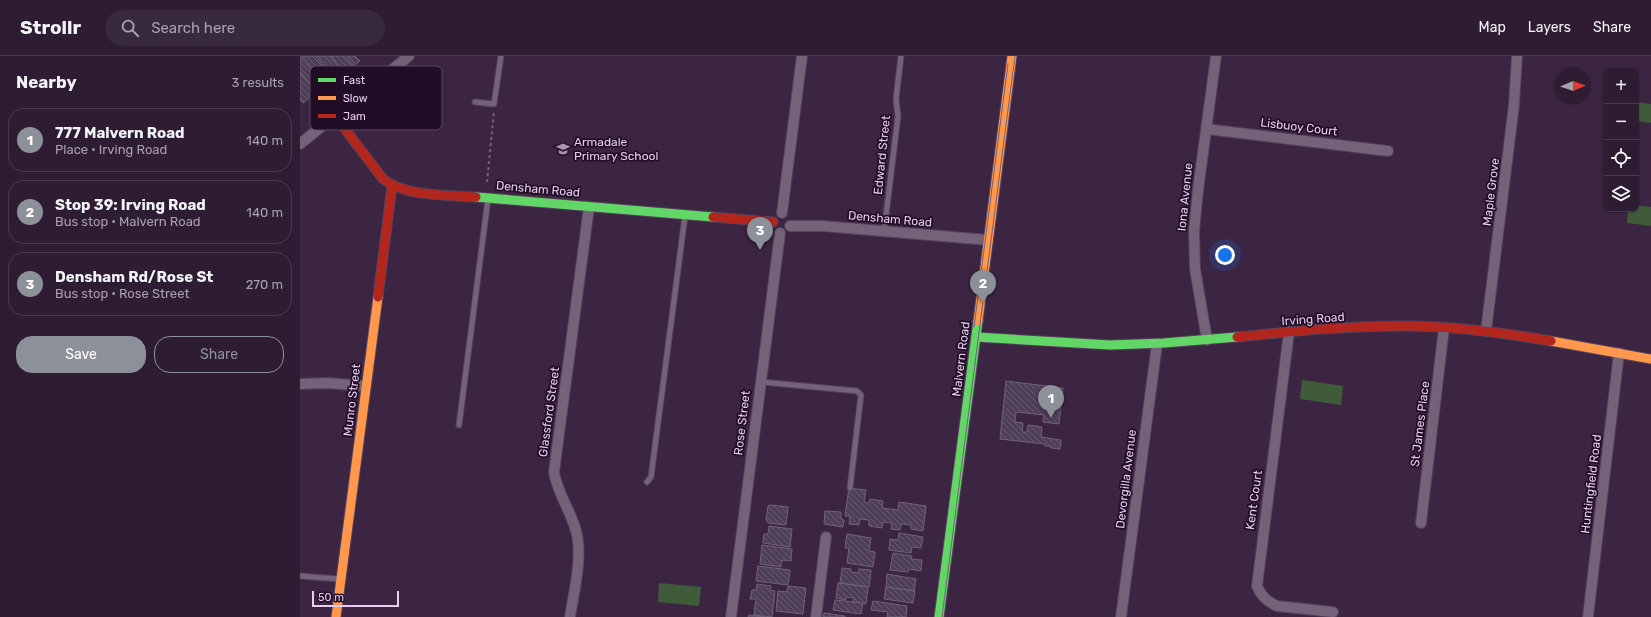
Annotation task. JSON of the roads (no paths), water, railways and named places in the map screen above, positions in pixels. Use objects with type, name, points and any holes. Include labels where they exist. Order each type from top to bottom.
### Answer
[{"type":"street","points":[[396,66],[409,56]]},
{"type":"street","points":[[782,213],[802,56]]},
{"type":"street","name":"Malvern Road","points":[[939,617],[1012,56]]},
{"type":"street","name":"Iona Avenue","points":[[1206,340],[1195,269],[1194,231],[1216,56]]},
{"type":"street","name":"Maple Grove","points":[[1486,331],[1514,105],[1517,56]]},
{"type":"street","name":"Lisbuoy Court","points":[[1206,129],[1388,151]]},
{"type":"street","points":[[300,144],[317,130]]},
{"type":"street","name":"Densham Road","points":[[344,130],[376,172],[392,186],[412,191],[773,222]]},
{"type":"street","name":"Munro Street","points":[[336,617],[392,186]]},
{"type":"street","name":"Glassford Street","points":[[570,617],[578,543],[573,521],[557,484],[554,472],[589,207]]},
{"type":"street","points":[[782,213],[789,217],[790,226],[787,231],[780,233],[774,229],[773,222],[775,215],[782,213]]},
{"type":"street","name":"Densham Road","points":[[790,226],[823,226],[988,240]]},
{"type":"street","name":"Rose Street","points":[[731,617],[780,233]]},
{"type":"street","name":"Irving Road","points":[[976,337],[1097,345],[1157,344],[1289,332],[1412,326],[1486,331],[1560,342],[1651,359]]},
{"type":"street","name":"St James Place","points":[[1421,523],[1444,328]]},
{"type":"street","name":"Kent Court","points":[[1289,332],[1257,586],[1259,592],[1270,603],[1277,606],[1333,612]]},
{"type":"street","name":"Devorgilla Avenue","points":[[1121,617],[1157,344]]},
{"type":"street","name":"Huntingfield Road","points":[[1588,617],[1619,353]]},
{"type":"street","points":[[300,384],[327,383],[366,386]]},
{"type":"street","points":[[816,617],[826,537]]},
{"type":"lane","points":[[475,102],[494,104],[501,56]]},
{"type":"lane","name":"Edward Street","points":[[884,232],[898,116],[896,99],[901,56]]},
{"type":"lane","points":[[459,425],[488,198]]},
{"type":"lane","points":[[647,482],[651,477],[685,215]]},
{"type":"lane","points":[[761,382],[857,391],[861,395],[850,488]]},
{"type":"lane","points":[[300,576],[341,579]]},
{"type":"tram line","points":[[942,617],[1015,56]]},
{"type":"tram line","points":[[974,327],[1008,64]]},
{"type":"place","name":"Armadale Primary School","points":[[563,149]]},
{"type":"place","name":"Densham Rd/Rose St","points":[[760,250]]},
{"type":"place","name":"Stop 39: Irving Road","points":[[983,303]]},
{"type":"place","name":"777 Malvern Road","points":[[1051,418]]}]
